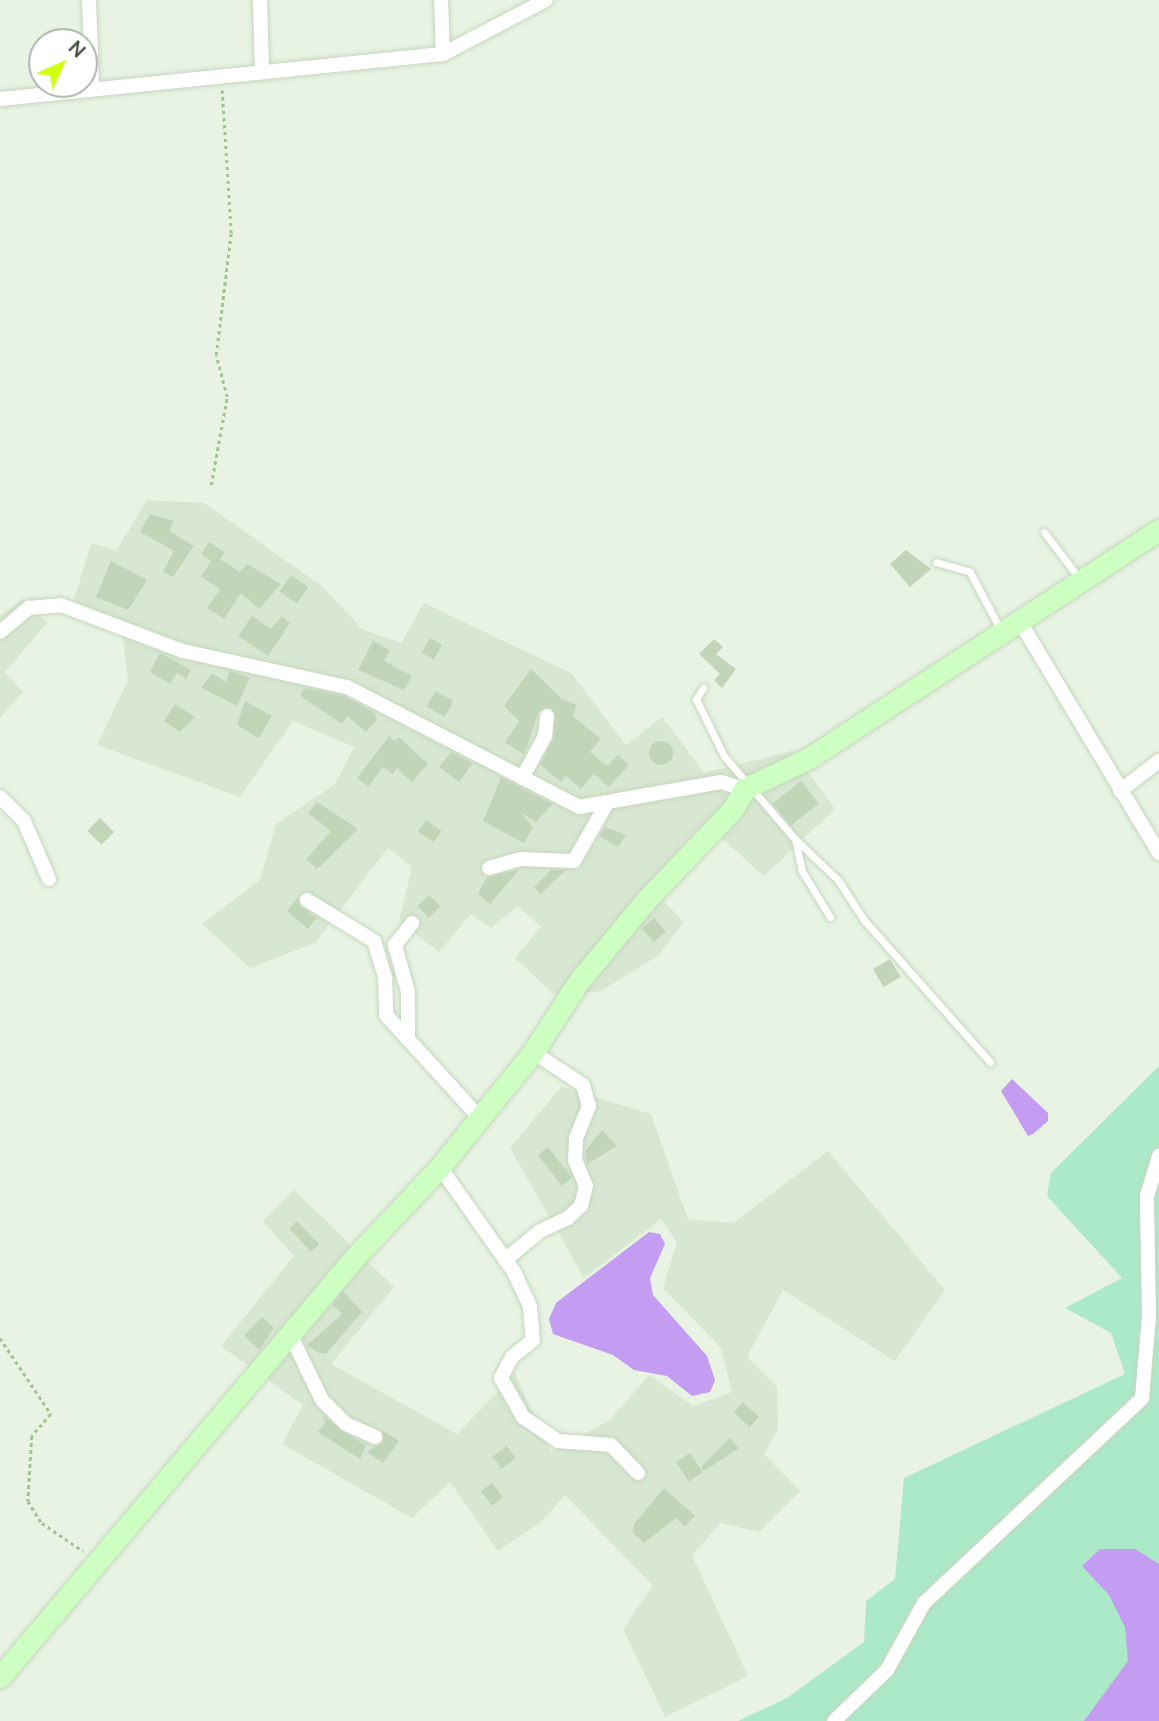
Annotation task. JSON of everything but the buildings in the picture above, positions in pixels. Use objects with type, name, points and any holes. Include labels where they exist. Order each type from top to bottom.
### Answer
[{"type":"street","points":[[89,0],[90,28]]},
{"type":"street","points":[[260,0],[262,71]]},
{"type":"street","points":[[441,0],[443,54]]},
{"type":"street","points":[[98,87],[443,54],[546,0]]},
{"type":"street","points":[[0,99],[28,96]]},
{"type":"street","points":[[0,1677],[101,1562],[355,1257],[440,1167],[478,1116],[533,1052],[579,981],[648,898],[733,809],[748,787],[809,758],[1002,633],[1079,578],[1159,530]]},
{"type":"street","points":[[0,632],[29,608],[61,605],[183,651],[347,687],[572,805],[607,803],[720,782],[748,787]]},
{"type":"street","points":[[1019,620],[1159,853]]},
{"type":"street","points":[[522,778],[545,736],[548,716]]},
{"type":"street","points":[[1120,791],[1159,761]]},
{"type":"street","points":[[0,797],[24,821],[49,879]]},
{"type":"street","points":[[489,868],[521,859],[575,861],[607,803]]},
{"type":"street","points":[[307,900],[374,941],[385,978],[382,1008],[478,1116]]},
{"type":"street","points":[[408,1035],[408,992],[395,945],[412,923]]},
{"type":"street","points":[[505,1259],[575,1212],[586,1186],[575,1160],[576,1138],[589,1106],[583,1086],[533,1052]]},
{"type":"street","points":[[834,1721],[887,1670],[924,1603],[1142,1398],[1149,1316],[1147,1196],[1159,1156]]},
{"type":"street","points":[[440,1167],[524,1290],[535,1329],[533,1340],[512,1357],[501,1378],[523,1416],[558,1441],[611,1445],[638,1473]]},
{"type":"street","points":[[291,1336],[322,1400],[346,1424],[375,1437]]},
{"type":"lane","points":[[1044,532],[1079,578]]},
{"type":"lane","points":[[936,562],[954,564],[970,572],[1002,633]]},
{"type":"lane","points":[[703,688],[696,699],[730,766],[795,839],[838,880],[864,920],[990,1062]]},
{"type":"lane","points":[[795,839],[802,871],[830,917]]},
{"type":"path","points":[[211,485],[227,397],[216,355],[231,233],[221,76]]},
{"type":"path","points":[[0,1338],[51,1414],[32,1436],[28,1501],[42,1522],[101,1562]]},
{"type":"shaded area","points":[[147,500],[204,503],[322,586],[362,629],[401,643],[424,603],[571,673],[626,745],[662,717],[704,773],[792,751],[835,809],[764,876],[717,834],[658,895],[684,922],[659,955],[601,991],[557,997],[515,958],[541,927],[518,906],[491,928],[471,914],[439,952],[399,921],[412,867],[388,848],[315,943],[250,968],[202,924],[260,880],[276,824],[335,784],[354,747],[293,721],[240,797],[97,745],[128,681],[122,629],[72,607],[91,543],[116,551]]},
{"type":"shaded area","points":[[22,599],[47,623],[5,672],[23,692],[0,718],[0,616]]},
{"type":"shaded area","points":[[1012,1079],[1048,1113],[1048,1121],[1028,1136],[1001,1091]]},
{"type":"shaded area","points":[[561,1087],[651,1114],[688,1219],[733,1223],[828,1151],[945,1290],[895,1361],[783,1290],[747,1357],[777,1387],[778,1429],[764,1454],[800,1491],[759,1532],[721,1523],[692,1555],[748,1676],[665,1717],[623,1629],[653,1586],[565,1495],[541,1522],[498,1551],[450,1482],[412,1518],[282,1444],[303,1405],[221,1346],[294,1256],[263,1221],[294,1190],[394,1287],[331,1364],[457,1434],[515,1374],[551,1452],[610,1420],[649,1375],[693,1406],[732,1392],[721,1348],[663,1288],[677,1242],[661,1219],[584,1278],[510,1148]]},
{"type":"shaded area","points":[[649,1232],[660,1234],[665,1244],[650,1278],[653,1295],[707,1356],[715,1380],[710,1392],[692,1396],[667,1376],[634,1370],[613,1355],[553,1334],[549,1319],[556,1303]]},
{"type":"shaded area","points":[[1100,1549],[1135,1549],[1159,1564],[1159,1721],[1084,1721],[1128,1661],[1125,1627],[1109,1595],[1082,1566]]},
{"type":"green space","points":[[1159,1066],[1159,1721],[738,1721],[787,1698],[864,1642],[866,1601],[895,1579],[904,1478],[1125,1374],[1111,1333],[1065,1308],[1122,1278],[1047,1196],[1051,1173]]}]
